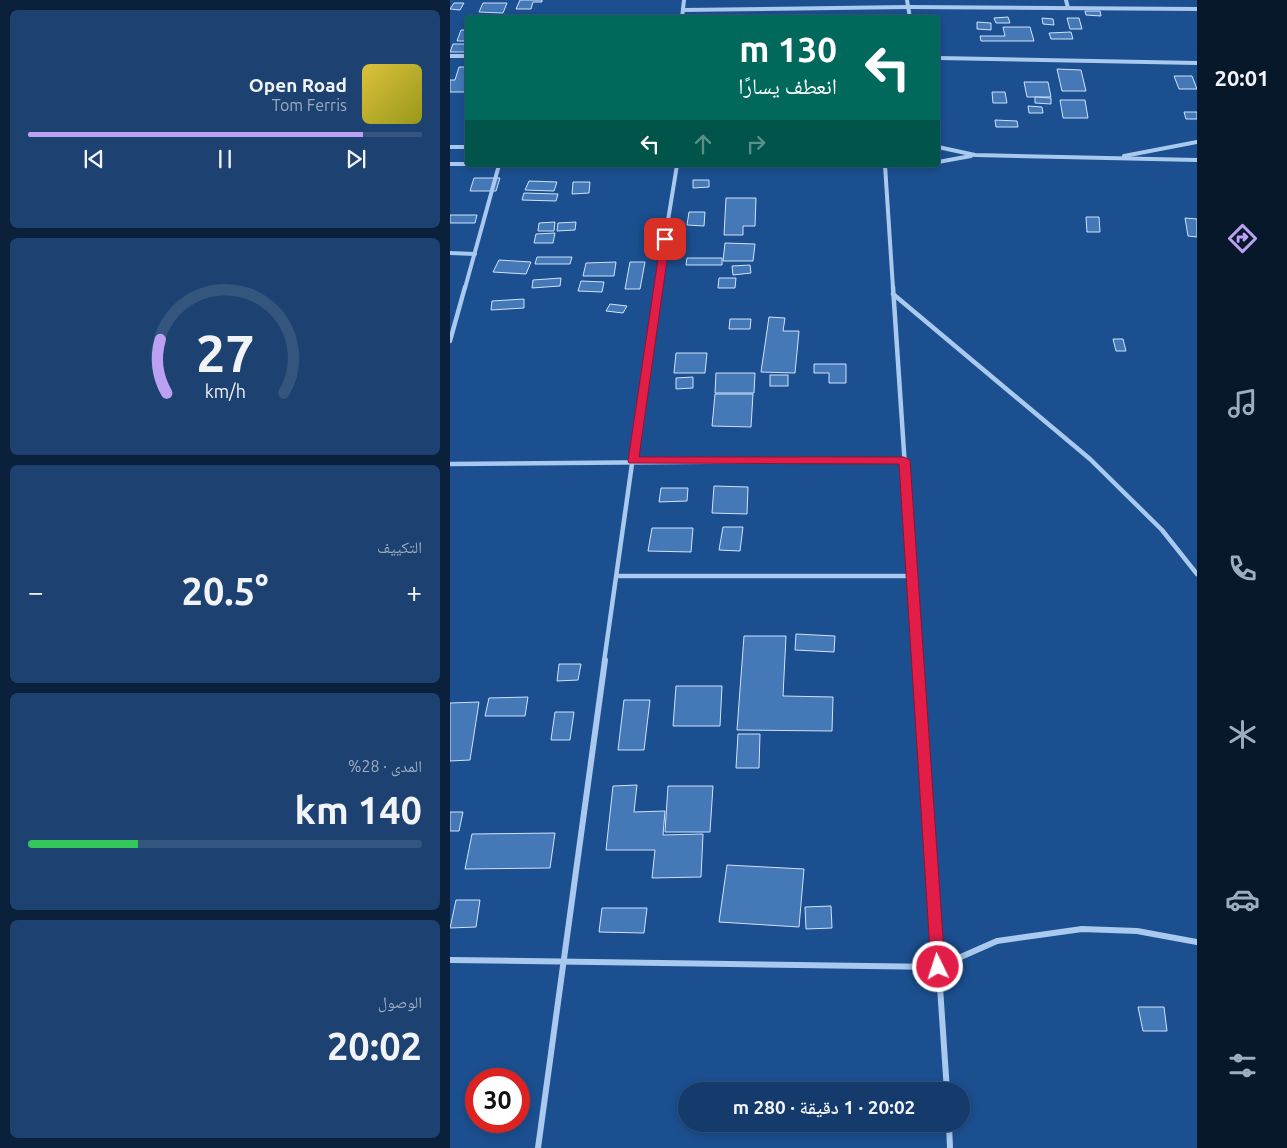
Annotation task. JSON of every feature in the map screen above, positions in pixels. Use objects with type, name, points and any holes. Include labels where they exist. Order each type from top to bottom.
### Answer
[{"type":"street","points":[[682,15],[684,0]]},
{"type":"street","points":[[907,0],[909,15]]},
{"type":"street","points":[[1066,0],[1068,8]]},
{"type":"street","points":[[683,10],[908,7],[1197,9]]},
{"type":"street","points":[[450,56],[465,56]]},
{"type":"street","points":[[940,58],[1197,64]]},
{"type":"street","points":[[1114,158],[1197,142]]},
{"type":"street","points":[[450,147],[465,147]]},
{"type":"street","points":[[940,147],[975,155],[1197,160]]},
{"type":"street","points":[[940,162],[975,155]]},
{"type":"street","points":[[450,164],[465,164]]},
{"type":"street","points":[[450,341],[498,167]]},
{"type":"street","points":[[538,1148],[562,962],[677,167]]},
{"type":"street","points":[[885,167],[946,1082]]},
{"type":"street","points":[[450,253],[475,254]]},
{"type":"street","points":[[893,294],[1090,459],[1162,530],[1197,574]]},
{"type":"street","points":[[450,464],[904,460]]},
{"type":"street","points":[[617,576],[912,576]]},
{"type":"street","points":[[450,960],[938,967],[996,941],[1082,929],[1137,931],[1197,942]]},
{"type":"street","points":[[949,1132],[950,1148]]},
{"type":"building","points":[[520,0],[542,0],[542,2],[533,2],[531,9],[516,9]]},
{"type":"building","points":[[454,3],[464,3],[460,10],[450,9]]},
{"type":"building","points":[[483,3],[507,3],[503,13],[479,12]]},
{"type":"building","points":[[1085,11],[1100,11],[1101,16],[1086,15]]},
{"type":"building","points":[[1008,17],[1010,23],[996,23],[994,18]]},
{"type":"building","points":[[1042,18],[1053,19],[1054,25],[1043,24]]},
{"type":"building","points":[[1067,18],[1079,18],[1082,29],[1070,29]]},
{"type":"building","points":[[977,22],[991,23],[991,30],[977,29]]},
{"type":"building","points":[[1003,27],[1030,27],[1034,41],[981,41],[980,36],[1005,36]]},
{"type":"building","points":[[461,30],[465,30],[465,41],[457,41]]},
{"type":"building","points":[[1071,32],[1073,39],[1051,39],[1049,33]]},
{"type":"building","points":[[453,44],[465,44],[465,52],[450,52]]},
{"type":"building","points":[[459,67],[465,67],[465,92],[450,92],[450,80],[455,80]]},
{"type":"building","points":[[1057,69],[1081,70],[1086,91],[1062,91]]},
{"type":"building","points":[[1174,76],[1192,76],[1197,89],[1179,89]]},
{"type":"building","points":[[1024,82],[1048,82],[1051,97],[1027,97]]},
{"type":"building","points":[[992,92],[1005,92],[1007,103],[993,103]]},
{"type":"building","points":[[1035,97],[1051,98],[1051,104],[1035,103]]},
{"type":"building","points":[[1060,100],[1085,100],[1088,118],[1063,118]]},
{"type":"building","points":[[1028,106],[1042,107],[1043,113],[1029,113]]},
{"type":"building","points":[[1184,112],[1197,112],[1197,119],[1186,119]]},
{"type":"building","points":[[995,120],[1017,121],[1018,127],[996,127]]},
{"type":"building","points":[[474,178],[500,178],[496,191],[470,191]]},
{"type":"building","points":[[693,180],[709,180],[709,187],[693,188]]},
{"type":"building","points":[[529,181],[557,182],[554,191],[525,190]]},
{"type":"building","points":[[573,182],[590,182],[589,193],[572,194]]},
{"type":"building","points":[[524,193],[558,194],[556,201],[522,200]]},
{"type":"building","points":[[726,198],[756,198],[755,226],[743,226],[743,235],[724,235]]},
{"type":"building","points":[[689,212],[705,212],[704,226],[687,225]]},
{"type":"building","points":[[450,215],[477,215],[475,223],[450,223]]},
{"type":"building","points":[[1086,217],[1099,217],[1100,232],[1087,232]]},
{"type":"building","points":[[1185,218],[1197,219],[1197,237],[1188,236]]},
{"type":"building","points":[[555,222],[554,231],[538,231],[539,223]]},
{"type":"building","points":[[576,222],[575,230],[557,231],[558,223]]},
{"type":"building","points":[[555,233],[553,243],[534,243],[536,234]]},
{"type":"building","points":[[725,243],[755,244],[753,261],[723,261]]},
{"type":"building","points":[[537,257],[572,257],[570,264],[535,264]]},
{"type":"building","points":[[687,258],[722,258],[722,265],[686,265]]},
{"type":"building","points":[[499,260],[531,262],[526,274],[493,272]]},
{"type":"building","points":[[616,262],[614,276],[583,276],[586,263]]},
{"type":"building","points":[[630,262],[645,262],[640,289],[625,289]]},
{"type":"building","points":[[750,265],[751,273],[733,275],[732,266]]},
{"type":"building","points":[[561,278],[560,286],[532,288],[533,280]]},
{"type":"building","points":[[719,278],[736,278],[735,288],[718,288]]},
{"type":"building","points":[[581,281],[604,282],[602,292],[578,291]]},
{"type":"building","points":[[524,299],[524,308],[491,310],[492,301]]},
{"type":"building","points":[[610,304],[627,306],[623,313],[606,311]]},
{"type":"building","points":[[769,317],[785,318],[783,331],[799,331],[795,373],[761,372]]},
{"type":"building","points":[[730,319],[751,319],[750,329],[729,329]]},
{"type":"building","points":[[1113,339],[1123,339],[1126,351],[1116,351]]},
{"type":"building","points":[[676,353],[707,353],[705,373],[674,373]]},
{"type":"building","points":[[814,364],[846,364],[846,383],[829,383],[829,373],[814,373]]},
{"type":"building","points":[[716,373],[755,373],[754,393],[715,393]]},
{"type":"building","points":[[770,375],[788,375],[788,386],[770,386]]},
{"type":"building","points":[[693,377],[693,388],[676,389],[676,378]]},
{"type":"building","points":[[715,394],[753,394],[751,427],[712,426]]},
{"type":"building","points":[[714,486],[748,487],[747,514],[712,513]]},
{"type":"building","points":[[661,488],[688,488],[687,501],[659,502]]},
{"type":"building","points":[[723,527],[743,527],[740,551],[719,550]]},
{"type":"building","points":[[652,528],[693,528],[691,552],[648,551]]},
{"type":"building","points":[[796,634],[835,636],[834,652],[795,650]]},
{"type":"building","points":[[744,636],[786,636],[783,696],[833,697],[832,731],[737,730]]},
{"type":"building","points":[[559,664],[581,664],[578,680],[557,681]]},
{"type":"building","points":[[676,686],[722,686],[720,726],[673,726]]},
{"type":"building","points":[[528,697],[525,716],[485,716],[489,698]]},
{"type":"building","points":[[624,700],[650,700],[644,750],[618,750]]},
{"type":"building","points":[[479,702],[470,760],[450,761],[450,703]]},
{"type":"building","points":[[555,712],[574,712],[570,740],[551,740]]},
{"type":"building","points":[[738,734],[760,734],[759,768],[736,768]]},
{"type":"building","points":[[637,785],[634,812],[665,811],[663,835],[703,834],[701,877],[652,878],[655,850],[606,850],[613,786]]},
{"type":"building","points":[[668,786],[713,786],[710,832],[665,832]]},
{"type":"building","points":[[450,812],[463,812],[459,831],[450,831]]},
{"type":"building","points":[[555,833],[550,868],[465,869],[472,834]]},
{"type":"building","points":[[727,865],[804,869],[799,927],[719,922]]},
{"type":"building","points":[[456,900],[480,900],[476,927],[450,928]]},
{"type":"building","points":[[831,906],[832,928],[806,929],[805,907]]},
{"type":"building","points":[[602,908],[647,908],[644,933],[599,932]]},
{"type":"building","points":[[1138,1007],[1164,1007],[1167,1031],[1143,1031]]},
{"type":"route","points":[[665,239],[633,461],[904,460],[938,967]]}]
